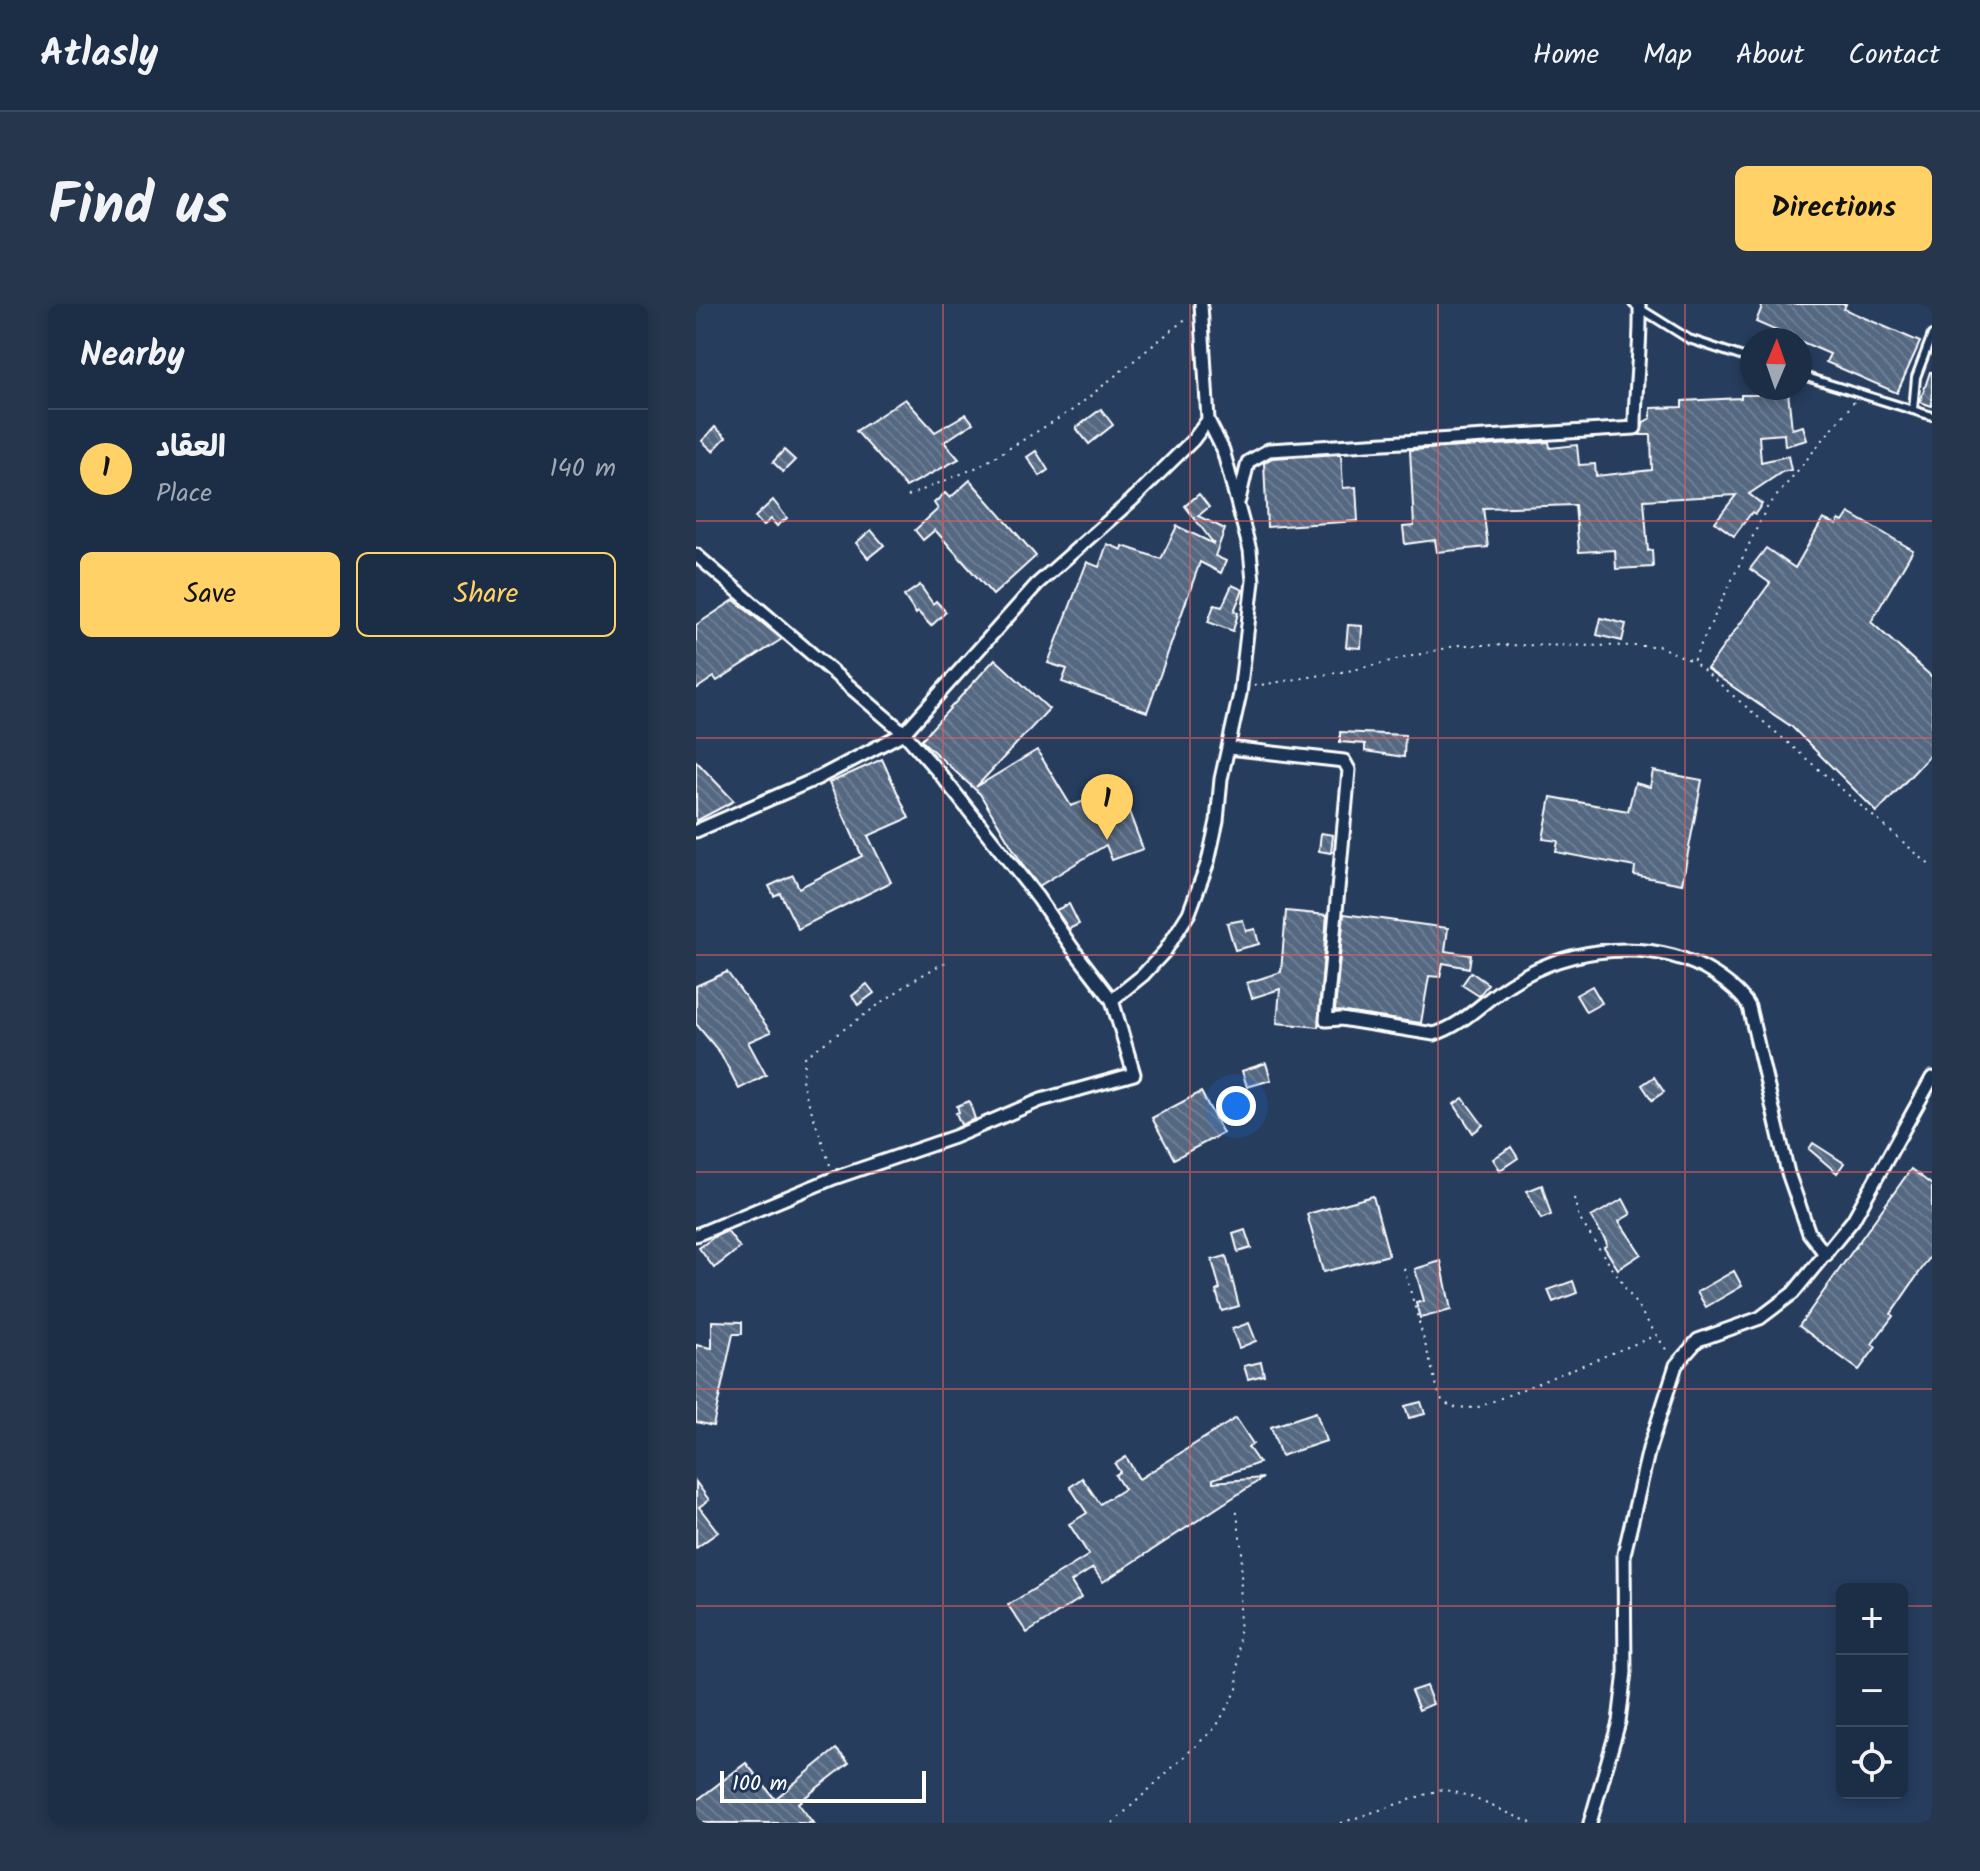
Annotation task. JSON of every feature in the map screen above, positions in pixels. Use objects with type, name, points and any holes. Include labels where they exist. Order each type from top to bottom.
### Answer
[{"type":"street","points":[[1112,1000],[1143,975],[1165,951],[1189,913],[1208,862],[1240,689],[1253,581],[1250,550],[1223,450],[1208,420],[1201,305]]},
{"type":"street","points":[[1238,504],[1248,462],[1269,450],[1635,428],[1636,380],[1640,363],[1637,306]]},
{"type":"street","points":[[696,831],[818,778],[904,733],[1037,584],[1131,501],[1193,440],[1208,420]]},
{"type":"street","points":[[696,555],[904,733],[941,775],[1112,1000],[1134,1074],[1041,1100],[954,1137],[834,1178],[696,1235]]},
{"type":"street","points":[[1229,748],[1344,761],[1349,770],[1326,1020],[1341,1019],[1434,1034],[1447,1030],[1510,984],[1545,965],[1571,956],[1612,951],[1651,951],[1681,957],[1700,965],[1734,989],[1749,1007],[1788,1173],[1809,1233],[1826,1255]]},
{"type":"street","points":[[1590,1823],[1619,1722],[1625,1672],[1624,1554],[1649,1449],[1676,1365],[1698,1340],[1760,1318],[1793,1293],[1853,1220],[1932,1078]]},
{"type":"lane","points":[[1637,306],[1689,339],[1740,356]]},
{"type":"lane","points":[[1913,410],[1916,377],[1932,335]]},
{"type":"lane","points":[[1812,379],[1932,416]]},
{"type":"path","points":[[908,496],[980,466],[1074,409],[1201,305]]},
{"type":"path","points":[[1693,661],[1766,509],[1860,394]]},
{"type":"path","points":[[1240,689],[1353,670],[1459,645],[1658,646],[1693,661],[1932,867]]},
{"type":"path","points":[[834,1178],[802,1083],[805,1057],[912,981],[949,960]]},
{"type":"path","points":[[1574,1198],[1579,1218],[1676,1365]]},
{"type":"path","points":[[1404,1268],[1440,1398],[1451,1407],[1476,1408],[1657,1335]]},
{"type":"path","points":[[1113,1823],[1216,1727],[1237,1690],[1242,1552],[1236,1506]]},
{"type":"path","points":[[1341,1823],[1442,1789],[1469,1796],[1531,1823]]},
{"type":"building","points":[[1763,304],[1846,304],[1844,309],[1920,342],[1897,393],[1826,362],[1830,354],[1812,346],[1812,328],[1770,328],[1756,322]]},
{"type":"building","points":[[1932,372],[1932,406],[1920,402]]},
{"type":"building","points":[[1740,398],[1789,400],[1792,429],[1803,426],[1807,440],[1785,446],[1784,434],[1759,436],[1761,462],[1788,456],[1791,470],[1782,472],[1749,494],[1762,504],[1734,536],[1715,522],[1736,495],[1644,500],[1648,551],[1652,550],[1653,567],[1616,569],[1615,550],[1579,552],[1575,505],[1483,508],[1488,547],[1437,552],[1435,540],[1405,544],[1403,527],[1414,526],[1410,450],[1549,442],[1550,448],[1577,445],[1579,465],[1595,464],[1596,476],[1652,470],[1651,435],[1640,435],[1644,422],[1651,418],[1651,408],[1682,407],[1682,401]]},
{"type":"building","points":[[905,399],[935,432],[966,414],[973,423],[944,442],[959,459],[906,487],[856,431]]},
{"type":"building","points":[[1101,409],[1113,425],[1089,444],[1076,428]]},
{"type":"building","points":[[715,427],[726,437],[713,451],[702,441]]},
{"type":"building","points":[[784,450],[795,460],[783,472],[773,462]]},
{"type":"building","points":[[1036,451],[1048,470],[1040,476],[1027,457]]},
{"type":"building","points":[[1341,454],[1343,488],[1356,487],[1358,521],[1267,527],[1264,463],[1272,458]]},
{"type":"building","points":[[970,480],[1036,556],[993,595],[935,530],[923,540],[915,530],[938,509],[934,503],[945,493],[950,498]]},
{"type":"building","points":[[1199,494],[1209,507],[1198,516],[1225,529],[1215,556],[1226,561],[1221,573],[1200,562],[1147,712],[1062,682],[1067,669],[1048,663],[1087,562],[1099,567],[1107,544],[1161,559],[1177,526],[1214,544],[1185,506]]},
{"type":"building","points":[[773,500],[787,518],[777,526],[771,519],[763,526],[755,517]]},
{"type":"building","points":[[1849,513],[1913,550],[1871,622],[1932,677],[1932,753],[1877,812],[1792,727],[1707,669],[1770,583],[1750,569],[1766,548],[1795,568],[1823,519],[1837,525]]},
{"type":"building","points":[[871,530],[884,545],[868,558],[856,543]]},
{"type":"building","points":[[920,585],[933,604],[936,601],[946,612],[931,626],[918,612],[916,614],[904,596]]},
{"type":"building","points":[[1232,585],[1243,590],[1234,611],[1238,613],[1233,631],[1208,622],[1214,605],[1222,607]]},
{"type":"building","points":[[734,600],[782,639],[717,681],[714,677],[696,689],[696,625]]},
{"type":"building","points":[[1601,618],[1626,624],[1622,641],[1597,635]]},
{"type":"building","points":[[1348,625],[1362,626],[1361,648],[1346,647]]},
{"type":"building","points":[[995,659],[1049,709],[976,787],[1037,750],[1071,806],[1120,788],[1143,849],[1112,860],[1106,845],[1039,886],[980,794],[921,740]]},
{"type":"building","points":[[1340,732],[1405,735],[1404,757],[1365,751],[1365,744],[1340,742]]},
{"type":"building","points":[[882,759],[909,818],[868,836],[891,882],[798,929],[780,893],[774,896],[769,886],[793,875],[799,888],[862,856],[829,783]]},
{"type":"building","points":[[696,761],[734,801],[696,821]]},
{"type":"building","points":[[1653,771],[1702,780],[1682,884],[1634,875],[1635,867],[1556,852],[1558,841],[1543,839],[1551,797],[1628,811],[1635,783],[1650,787]]},
{"type":"building","points":[[1321,833],[1333,835],[1331,853],[1319,851]]},
{"type":"building","points":[[1069,904],[1079,924],[1069,929],[1056,910]]},
{"type":"building","points":[[1286,911],[1327,915],[1318,1027],[1277,1023],[1280,989],[1252,998],[1247,983],[1281,972]]},
{"type":"building","points":[[1344,914],[1448,928],[1445,951],[1471,955],[1469,968],[1443,963],[1440,977],[1429,976],[1421,1023],[1335,1011]]},
{"type":"building","points":[[1243,920],[1246,931],[1255,929],[1259,944],[1235,950],[1227,923]]},
{"type":"building","points":[[727,972],[771,1032],[748,1042],[766,1075],[739,1089],[721,1054],[696,1024],[696,986]]},
{"type":"building","points":[[1471,972],[1488,984],[1479,996],[1462,985]]},
{"type":"building","points":[[867,984],[874,993],[858,1005],[852,996]]},
{"type":"building","points":[[1592,986],[1602,1003],[1586,1012],[1576,995]]},
{"type":"building","points":[[1266,1063],[1271,1080],[1247,1087],[1242,1071]]},
{"type":"building","points":[[1654,1077],[1664,1092],[1652,1100],[1642,1085]]},
{"type":"building","points":[[1201,1092],[1223,1133],[1174,1159],[1152,1118]]},
{"type":"building","points":[[1463,1098],[1483,1125],[1473,1133],[1454,1104]]},
{"type":"building","points":[[969,1101],[975,1119],[961,1125],[956,1113],[959,1112],[957,1106]]},
{"type":"building","points":[[1813,1143],[1844,1163],[1837,1173],[1809,1149]]},
{"type":"building","points":[[1511,1147],[1518,1158],[1500,1170],[1493,1159]]},
{"type":"building","points":[[1911,1169],[1932,1185],[1932,1254],[1872,1344],[1876,1347],[1859,1370],[1799,1326]]},
{"type":"building","points":[[1542,1185],[1551,1215],[1541,1219],[1527,1191]]},
{"type":"building","points":[[1373,1196],[1389,1255],[1323,1272],[1307,1214]]},
{"type":"building","points":[[1623,1199],[1631,1214],[1619,1221],[1641,1254],[1618,1269],[1591,1217]]},
{"type":"building","points":[[1245,1230],[1251,1248],[1238,1252],[1233,1234]]},
{"type":"building","points":[[727,1231],[740,1248],[714,1268],[699,1248]]},
{"type":"building","points":[[1226,1256],[1239,1306],[1222,1311],[1212,1260]]},
{"type":"building","points":[[1441,1261],[1451,1310],[1420,1318],[1416,1303],[1424,1301],[1415,1269]]},
{"type":"building","points":[[1734,1271],[1742,1286],[1706,1307],[1697,1292]]},
{"type":"building","points":[[1573,1281],[1577,1293],[1553,1302],[1548,1290]]},
{"type":"building","points":[[712,1321],[742,1322],[742,1334],[733,1334],[713,1426],[696,1422],[696,1345],[712,1348]]},
{"type":"building","points":[[1249,1323],[1256,1341],[1239,1348],[1232,1329]]},
{"type":"building","points":[[1261,1362],[1264,1375],[1248,1379],[1244,1366]]},
{"type":"building","points":[[1421,1402],[1425,1414],[1409,1418],[1405,1406]]},
{"type":"building","points":[[1316,1412],[1326,1441],[1281,1456],[1271,1427]]},
{"type":"building","points":[[1236,1418],[1253,1444],[1248,1447],[1259,1463],[1213,1479],[1213,1482],[1263,1478],[1103,1582],[1093,1568],[1071,1582],[1081,1598],[1027,1633],[1008,1605],[1089,1555],[1069,1524],[1087,1513],[1070,1487],[1082,1478],[1100,1504],[1124,1489],[1115,1475],[1120,1472],[1115,1464],[1126,1457],[1139,1479]]},
{"type":"building","points":[[696,1482],[709,1500],[699,1507],[718,1532],[696,1548]]},
{"type":"building","points":[[1426,1686],[1433,1704],[1419,1710],[1411,1691]]},
{"type":"building","points":[[836,1749],[849,1763],[798,1803],[813,1823],[696,1823],[696,1801],[746,1763],[775,1799]]},
{"type":"place","name":"العقاد","points":[[1107,840]]}]
